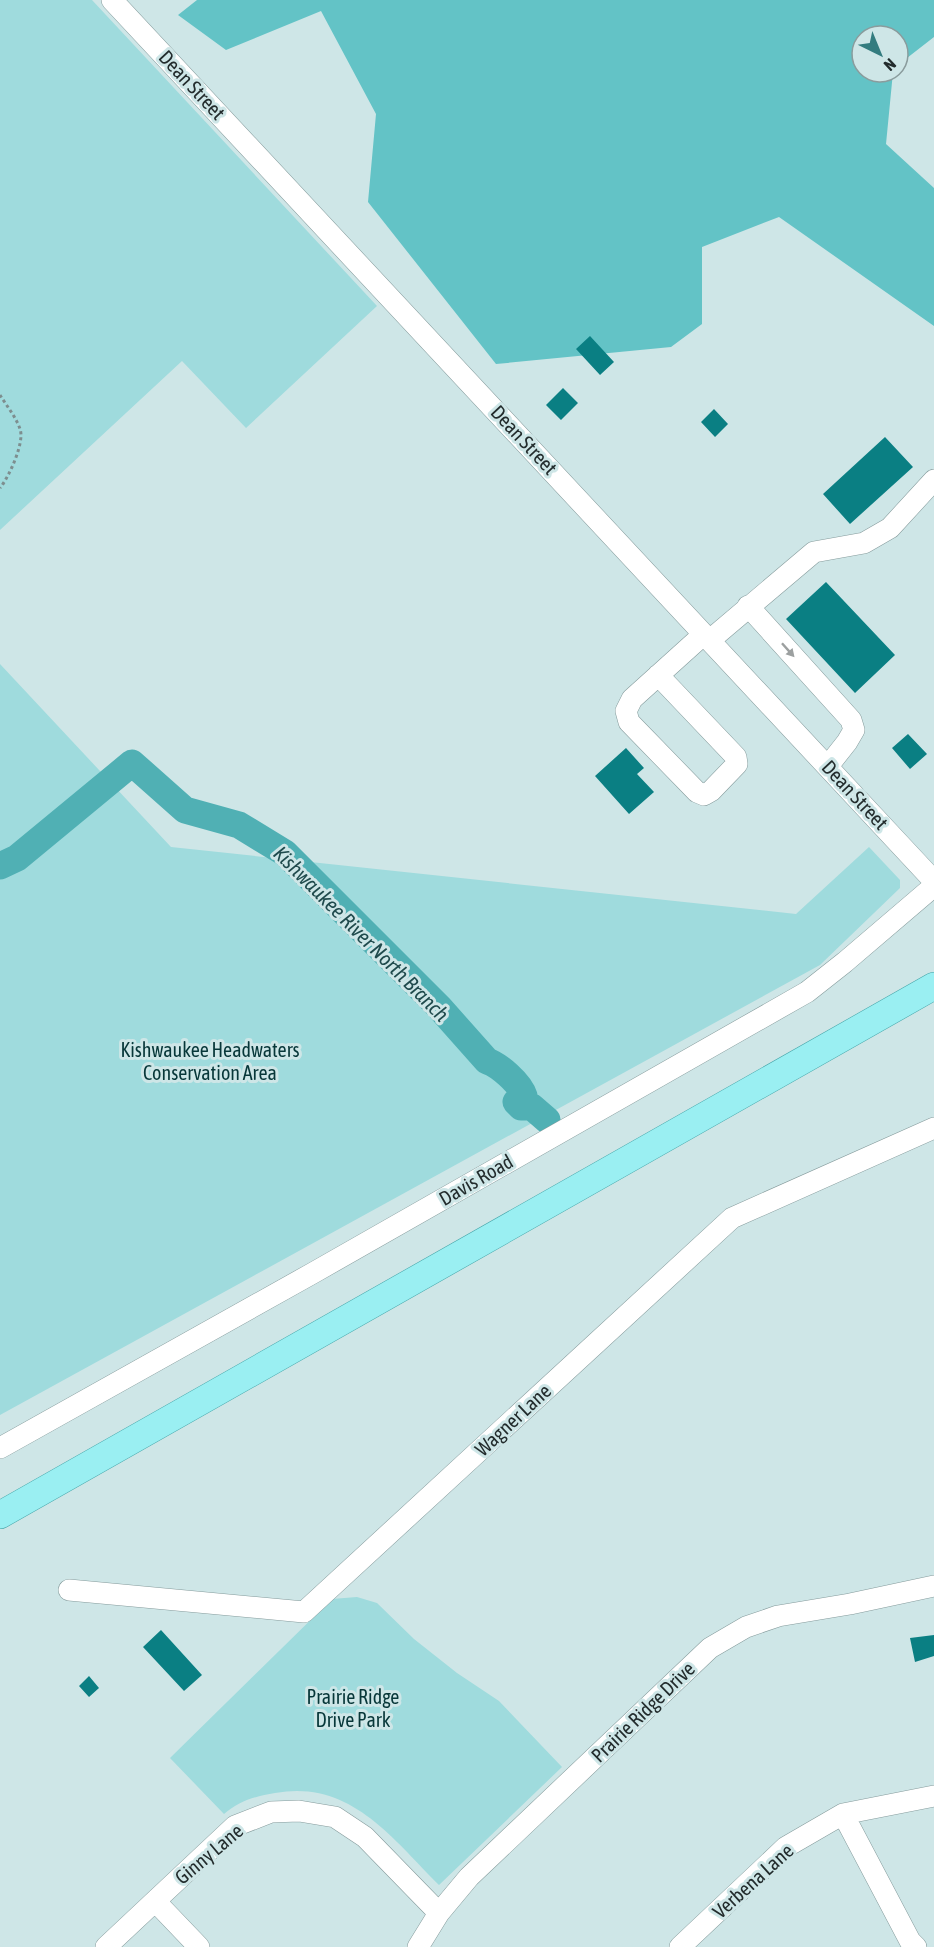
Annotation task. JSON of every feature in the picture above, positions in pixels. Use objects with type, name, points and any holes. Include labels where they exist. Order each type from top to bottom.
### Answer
[{"type":"main road","points":[[0,1515],[934,986]]},
{"type":"street","name":"Dean Street","points":[[112,0],[934,881]]},
{"type":"street","points":[[658,675],[736,757],[737,764],[711,791],[704,795],[697,792],[629,722],[626,711],[632,699],[658,675],[814,552],[864,543],[890,528],[934,480]]},
{"type":"street","points":[[748,606],[851,720],[854,730],[828,766]]},
{"type":"street","name":"Davis Road","points":[[0,1448],[807,992],[934,886]]},
{"type":"street","name":"Wagner Lane","points":[[69,1590],[304,1612],[732,1218],[934,1128]]},
{"type":"street","name":"Prairie Ridge Drive","points":[[418,1947],[439,1914],[469,1877],[710,1648],[746,1627],[778,1616],[850,1604],[934,1586]]},
{"type":"street","name":"Verbena Lane","points":[[680,1947],[786,1847],[843,1814],[934,1796]]},
{"type":"street","name":"Ginny Lane","points":[[106,1947],[235,1826],[270,1812],[298,1811],[335,1817],[365,1837],[439,1914]]},
{"type":"street","points":[[843,1814],[910,1941],[916,1947]]},
{"type":"street","points":[[155,1901],[199,1947]]},
{"type":"path","points":[[0,395],[21,430],[18,453],[0,488]]},
{"type":"green space","points":[[0,0],[92,0],[377,306],[246,428],[182,361],[0,530]]},
{"type":"green space","name":"Kishwaukee Headwaters Conservation Area","points":[[0,664],[171,847],[796,914],[869,847],[900,880],[900,888],[820,965],[0,1415]]},
{"type":"green space","name":"Prairie Ridge Drive Park","points":[[357,1597],[377,1603],[414,1639],[457,1673],[499,1701],[562,1767],[439,1885],[368,1816],[347,1804],[326,1795],[302,1791],[275,1793],[248,1800],[224,1814],[170,1758],[332,1599]]},
{"type":"shaded area","points":[[197,0],[934,0],[934,37],[910,56],[910,24],[850,24],[850,84],[892,84],[886,144],[934,188],[934,326],[779,217],[702,247],[702,324],[671,347],[496,364],[368,202],[376,114],[321,11],[226,50],[178,15]]},
{"type":"building","points":[[590,336],[614,362],[600,375],[576,349]]},
{"type":"building","points":[[563,388],[578,403],[561,420],[546,405]]},
{"type":"building","points":[[714,409],[728,424],[715,437],[701,422]]},
{"type":"building","points":[[885,437],[913,467],[850,524],[823,494]]},
{"type":"building","points":[[826,582],[895,655],[855,693],[786,619]]},
{"type":"building","points":[[908,734],[927,754],[910,769],[892,748]]},
{"type":"building","points":[[626,748],[644,768],[637,774],[654,792],[629,814],[595,776]]},
{"type":"building","points":[[161,1630],[202,1675],[184,1691],[143,1647]]},
{"type":"building","points":[[934,1635],[934,1656],[915,1662],[910,1638]]},
{"type":"building","points":[[89,1676],[99,1688],[89,1697],[79,1686]]},
{"type":"waterway","name":"Kishwaukee River North Branch","points":[[0,866],[17,858],[132,763],[185,810],[239,825],[285,853],[439,1007],[487,1061],[514,1080],[524,1096],[516,1102],[521,1107],[532,1107],[547,1120]]}]
